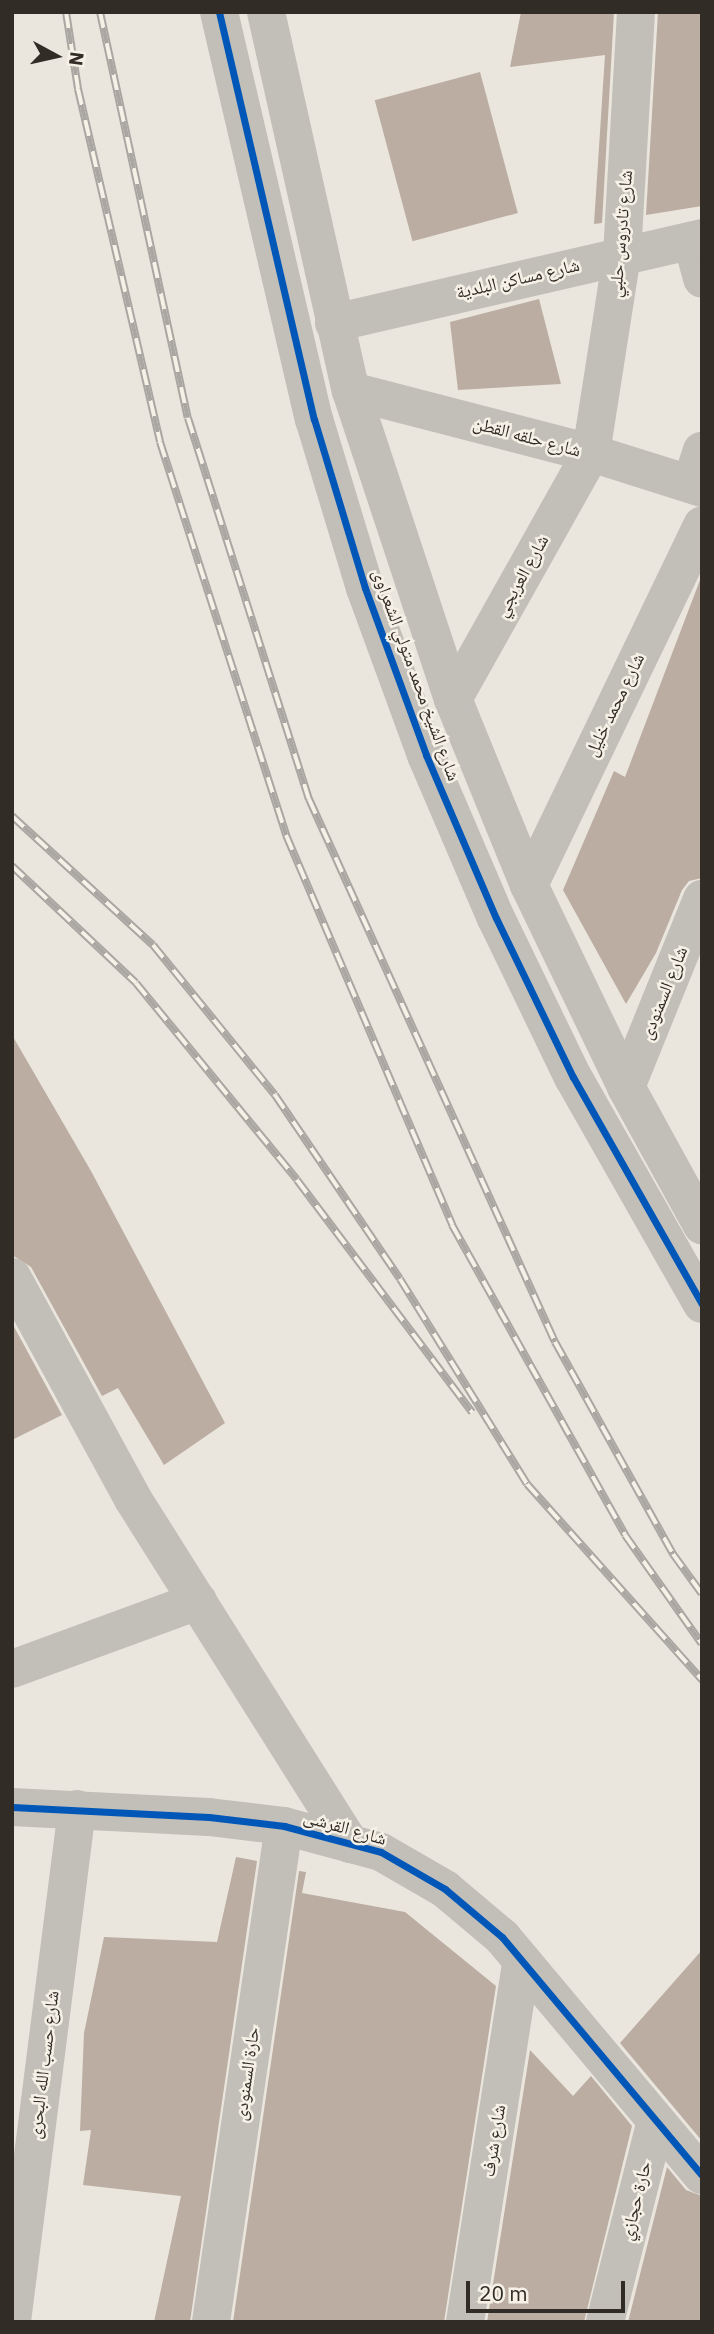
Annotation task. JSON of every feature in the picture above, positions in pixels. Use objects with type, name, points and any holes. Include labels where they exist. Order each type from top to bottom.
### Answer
[{"type":"street","name":"شارع الشيخ محمد متولي الشعراوى","points":[[219,12],[314,419],[365,588],[426,755],[496,918],[573,1077],[702,1304]]},
{"type":"street","name":"شارع الشيخ محمد متولي الشعراوى","points":[[266,12],[351,391],[453,699],[529,885],[626,1087],[702,1225]]},
{"type":"street","name":"شارع تادروس حلبي","points":[[591,453],[622,255],[636,12]]},
{"type":"street","name":"شارع مساكن البلدية","points":[[334,323],[697,240]]},
{"type":"street","points":[[697,240],[702,279]]},
{"type":"street","name":"شارع حلقه القطن","points":[[351,391],[591,453],[698,474]]},
{"type":"street","name":"شارع العربجي","points":[[453,699],[591,453]]},
{"type":"street","name":"شارع محمد خليل","points":[[529,885],[702,525]]},
{"type":"street","name":"شارع السمنودى","points":[[626,1087],[702,899]]},
{"type":"street","points":[[12,1277],[134,1499],[349,1844]]},
{"type":"street","points":[[12,1669],[198,1601]]},
{"type":"street","name":"شارع القرشى","points":[[12,1807],[76,1809],[284,1826],[381,1852],[445,1889],[522,1960],[702,2175]]},
{"type":"street","name":"شارع حسب الله البحرى","points":[[12,2321],[76,1809]]},
{"type":"street","name":"حارة السمنودى","points":[[211,2322],[284,1826]]},
{"type":"street","name":"شارع شرف","points":[[465,2322],[522,1960]]},
{"type":"street","name":"حارة حجازي","points":[[605,2322],[656,2121]]},
{"type":"building","points":[[521,12],[614,12],[602,223],[594,224],[605,55],[510,67]]},
{"type":"building","points":[[658,12],[702,12],[702,206],[646,215]]},
{"type":"building","points":[[480,72],[518,213],[413,241],[375,100]]},
{"type":"building","points":[[539,299],[561,384],[458,390],[450,322]]},
{"type":"building","points":[[700,580],[702,878],[689,881],[682,890],[656,953],[626,1004],[563,890],[614,771],[625,777]]},
{"type":"building","points":[[12,1035],[91,1171],[225,1423],[164,1465],[118,1388],[102,1396],[31,1267],[12,1255]]},
{"type":"building","points":[[12,1323],[62,1415],[12,1440]]},
{"type":"building","points":[[236,1857],[257,1861],[190,2322],[154,2322],[181,2196],[83,2185],[91,2130],[80,2131],[84,2033],[104,1937],[217,1942]]},
{"type":"building","points":[[299,1871],[306,1872],[302,1893],[405,1912],[496,1986],[444,2322],[233,2322]]},
{"type":"building","points":[[702,1950],[702,2141],[620,2043]]},
{"type":"building","points":[[530,2050],[573,2096],[591,2076],[632,2126],[584,2322],[487,2322]]},
{"type":"building","points":[[667,2167],[686,2190],[702,2196],[702,2322],[628,2322]]},
{"type":"railway","points":[[66,12],[78,89],[160,442],[286,835],[452,1225],[625,1535],[702,1644]]},
{"type":"railway","points":[[100,12],[188,418],[309,799],[555,1342],[673,1554],[702,1594]]},
{"type":"railway","points":[[12,816],[153,945],[275,1095],[400,1279],[527,1484],[702,1680]]},
{"type":"railway","points":[[12,866],[136,983],[297,1180],[472,1412]]},
{"type":"cycle path","points":[[219,12],[314,419],[365,588],[426,755],[496,918],[573,1077],[702,1304]]},
{"type":"cycle path","points":[[12,1807],[209,1817],[284,1826],[381,1852],[445,1889],[502,1937],[702,2175]]}]
